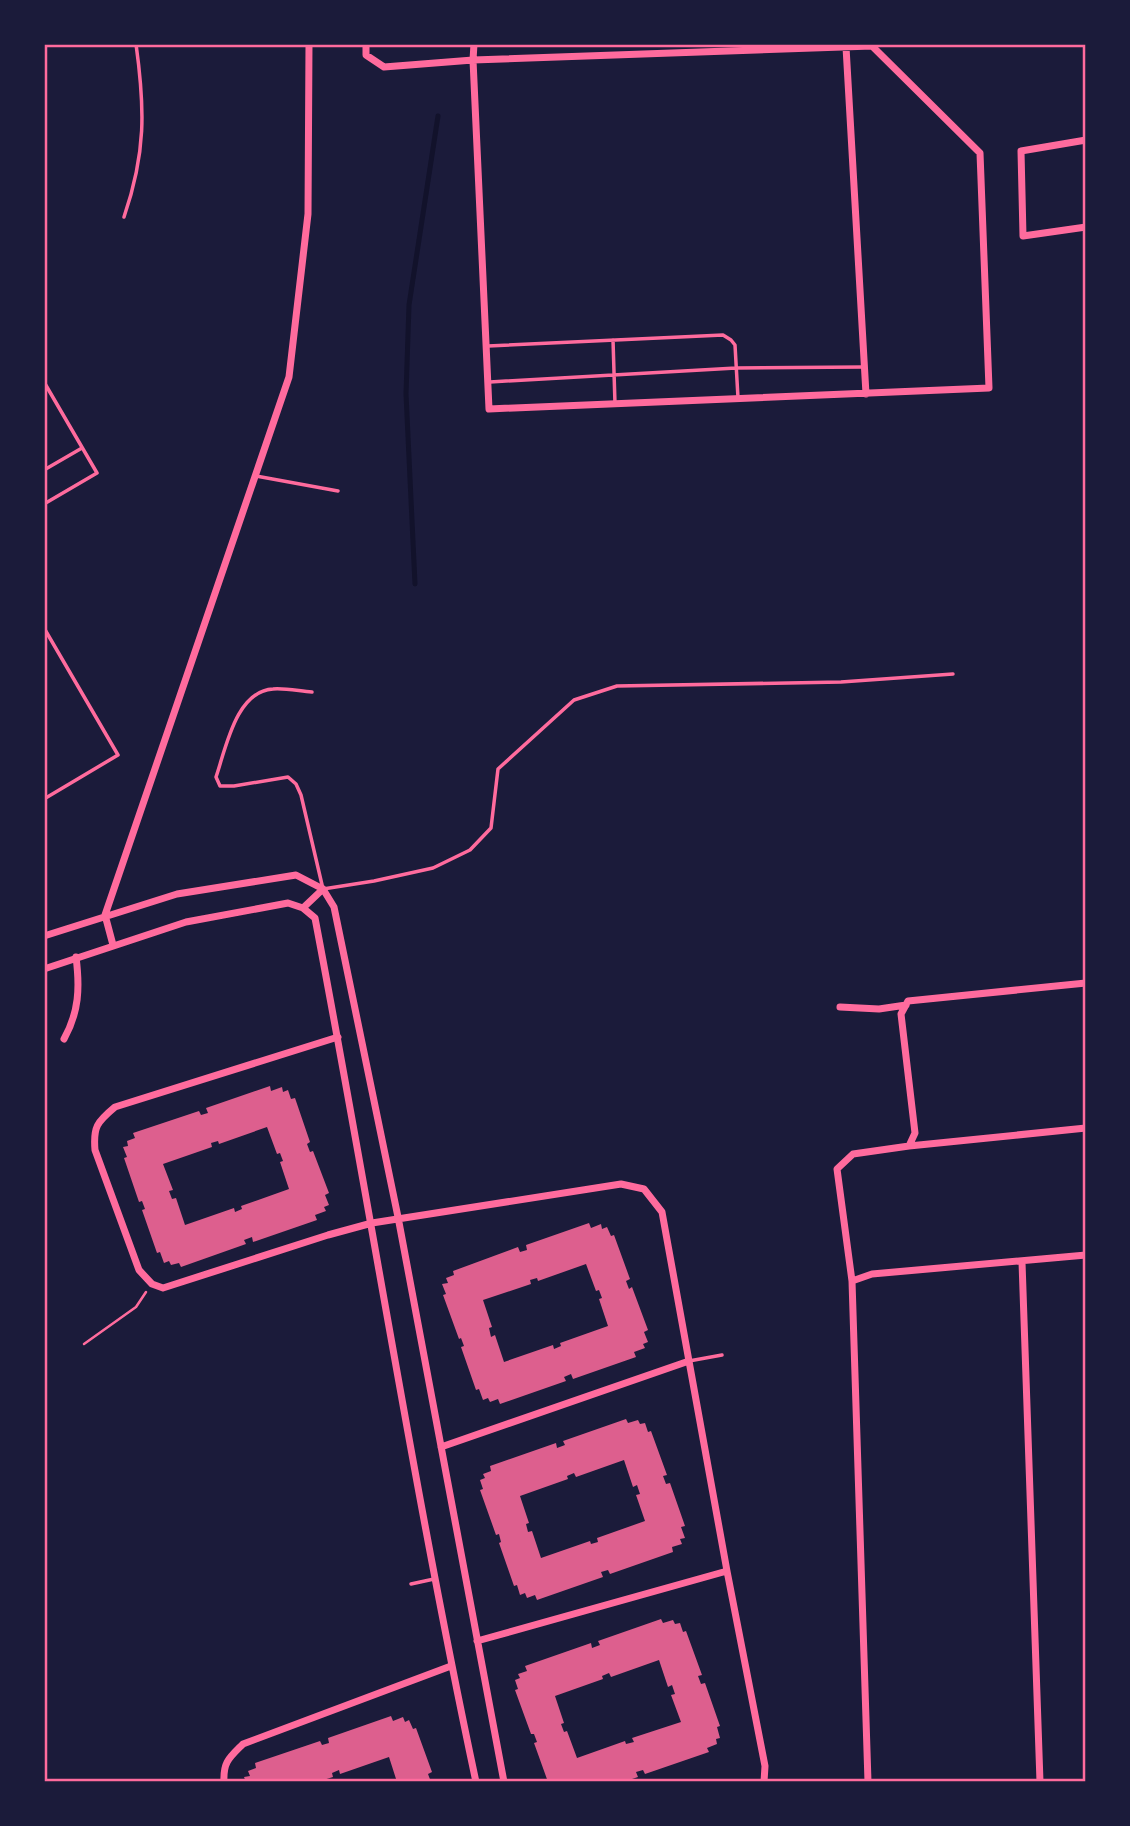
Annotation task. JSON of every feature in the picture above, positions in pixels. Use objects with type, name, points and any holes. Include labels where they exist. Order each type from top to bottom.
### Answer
[{"type":"street","points":[[113,944],[106,915],[289,377],[308,214],[309,44]]},
{"type":"street","points":[[366,44],[366,55],[383,67],[472,61],[872,46],[980,153],[989,388],[489,409],[472,61],[474,44]]},
{"type":"street","points":[[846,47],[866,394]]},
{"type":"street","points":[[1086,140],[1021,150],[1023,236],[1086,227]]},
{"type":"street","points":[[44,936],[177,894],[296,875],[323,889],[334,907],[398,1217],[504,1782]]},
{"type":"street","points":[[303,908],[323,889]]},
{"type":"street","points":[[44,968],[186,922],[288,903],[303,908],[315,918],[434,1578],[476,1782]]},
{"type":"street","points":[[64,1039],[74,1022],[78,999],[76,957]]},
{"type":"street","points":[[909,1146],[915,1133],[901,1014],[908,1001],[1086,983]]},
{"type":"street","points":[[840,1007],[879,1009],[906,1005]]},
{"type":"street","points":[[338,1037],[114,1107],[102,1118],[94,1131],[94,1150],[139,1270],[152,1284],[163,1288],[328,1235],[398,1217],[621,1184],[644,1189],[662,1212],[765,1766],[764,1782]]},
{"type":"street","points":[[868,1782],[852,1281],[837,1168],[853,1154],[1086,1128]]},
{"type":"street","points":[[852,1281],[872,1273],[1086,1255]]},
{"type":"street","points":[[1022,1262],[1040,1782]]},
{"type":"street","points":[[441,1447],[689,1361]]},
{"type":"street","points":[[477,1641],[727,1571]]},
{"type":"street","points":[[225,1782],[223,1768],[229,1757],[243,1744],[451,1666]]},
{"type":"lane","points":[[124,217],[135,186],[143,135],[142,89],[136,44]]},
{"type":"lane","points":[[486,346],[723,335],[735,345],[738,399]]},
{"type":"lane","points":[[613,340],[615,404]]},
{"type":"lane","points":[[488,382],[736,368],[865,367]]},
{"type":"lane","points":[[44,382],[97,473],[44,504]]},
{"type":"lane","points":[[44,470],[82,447]]},
{"type":"lane","points":[[254,475],[338,491]]},
{"type":"lane","points":[[44,628],[118,755],[44,799]]},
{"type":"lane","points":[[312,692],[271,689],[256,694],[242,706],[216,777],[220,786],[288,777],[296,784],[301,794],[323,889],[433,868],[470,850],[491,828],[498,769],[574,700],[617,685],[841,682],[953,674]]},
{"type":"lane","points":[[689,1361],[722,1354]]},
{"type":"lane","points":[[411,1584],[434,1578]]},
{"type":"path","points":[[84,1343],[136,1307],[152,1284]]},
{"type":"building","points":[[270,1086],[271,1091],[282,1087],[283,1092],[288,1090],[291,1099],[295,1098],[310,1142],[307,1144],[310,1152],[313,1151],[329,1193],[325,1195],[329,1205],[324,1207],[326,1211],[315,1215],[317,1220],[253,1242],[252,1237],[244,1240],[246,1244],[181,1267],[179,1263],[164,1263],[160,1252],[157,1253],[142,1210],[145,1209],[142,1201],[139,1202],[124,1158],[127,1157],[123,1147],[128,1146],[127,1141],[135,1138],[133,1133],[199,1111],[201,1115],[208,1113],[206,1108]],"holes":[[[267,1127],[277,1154],[280,1153],[283,1161],[280,1162],[289,1189],[241,1206],[242,1209],[235,1212],[234,1208],[185,1225],[176,1198],[172,1199],[169,1191],[173,1190],[163,1164],[212,1147],[211,1143],[218,1141],[219,1144]]]},
{"type":"building","points":[[589,1223],[591,1228],[601,1224],[602,1229],[607,1227],[611,1236],[614,1235],[630,1279],[626,1281],[629,1289],[632,1287],[648,1330],[644,1332],[648,1342],[643,1344],[645,1348],[634,1352],[636,1357],[573,1379],[571,1374],[564,1377],[566,1381],[500,1404],[498,1399],[490,1402],[488,1398],[483,1400],[479,1389],[476,1390],[461,1347],[464,1346],[443,1295],[446,1294],[442,1284],[448,1283],[446,1278],[454,1275],[453,1271],[518,1247],[520,1252],[527,1250],[526,1245]],"holes":[[[586,1264],[596,1291],[599,1290],[602,1298],[599,1299],[608,1326],[560,1343],[561,1346],[554,1349],[553,1345],[504,1362],[495,1335],[491,1337],[489,1328],[492,1327],[483,1300],[531,1284],[530,1280],[537,1278],[538,1281]]]},
{"type":"building","points":[[626,1419],[628,1423],[638,1420],[640,1424],[645,1423],[648,1432],[651,1431],[667,1475],[663,1476],[666,1484],[670,1483],[685,1526],[681,1527],[685,1538],[680,1539],[682,1544],[672,1547],[673,1552],[610,1574],[608,1570],[601,1572],[603,1577],[537,1600],[535,1595],[527,1598],[525,1593],[520,1595],[517,1585],[514,1586],[499,1543],[499,1534],[496,1535],[480,1490],[483,1489],[480,1480],[485,1478],[483,1474],[491,1471],[490,1466],[556,1443],[557,1448],[565,1445],[563,1441]],"holes":[[[624,1460],[633,1487],[637,1485],[640,1494],[636,1495],[645,1521],[597,1538],[598,1542],[591,1544],[590,1541],[541,1558],[532,1531],[528,1532],[526,1524],[529,1523],[520,1496],[568,1479],[567,1476],[574,1473],[576,1477]]]},
{"type":"building","points":[[661,1619],[663,1623],[673,1620],[675,1624],[680,1623],[683,1632],[686,1631],[702,1675],[698,1676],[701,1684],[705,1683],[720,1726],[717,1727],[720,1738],[716,1739],[717,1744],[707,1748],[709,1752],[645,1774],[643,1770],[636,1772],[638,1777],[623,1782],[548,1782],[534,1743],[537,1742],[534,1734],[531,1734],[515,1690],[518,1689],[515,1680],[520,1678],[518,1674],[527,1671],[525,1666],[591,1643],[592,1648],[600,1645],[598,1641]],"holes":[[[659,1660],[668,1687],[672,1685],[675,1694],[671,1695],[681,1722],[632,1738],[634,1742],[626,1744],[625,1741],[577,1758],[567,1731],[564,1732],[561,1724],[564,1723],[555,1696],[603,1679],[602,1676],[609,1673],[611,1677]]]},
{"type":"building","points":[[391,1716],[393,1721],[403,1717],[405,1722],[409,1720],[413,1729],[416,1728],[432,1772],[428,1774],[431,1782],[397,1782],[389,1757],[340,1774],[339,1770],[332,1773],[333,1777],[317,1782],[246,1782],[244,1777],[250,1776],[248,1771],[256,1768],[255,1763],[320,1741],[322,1745],[329,1743],[328,1738]]},
{"type":"waterway","points":[[415,584],[406,394],[409,305],[438,116]]}]
